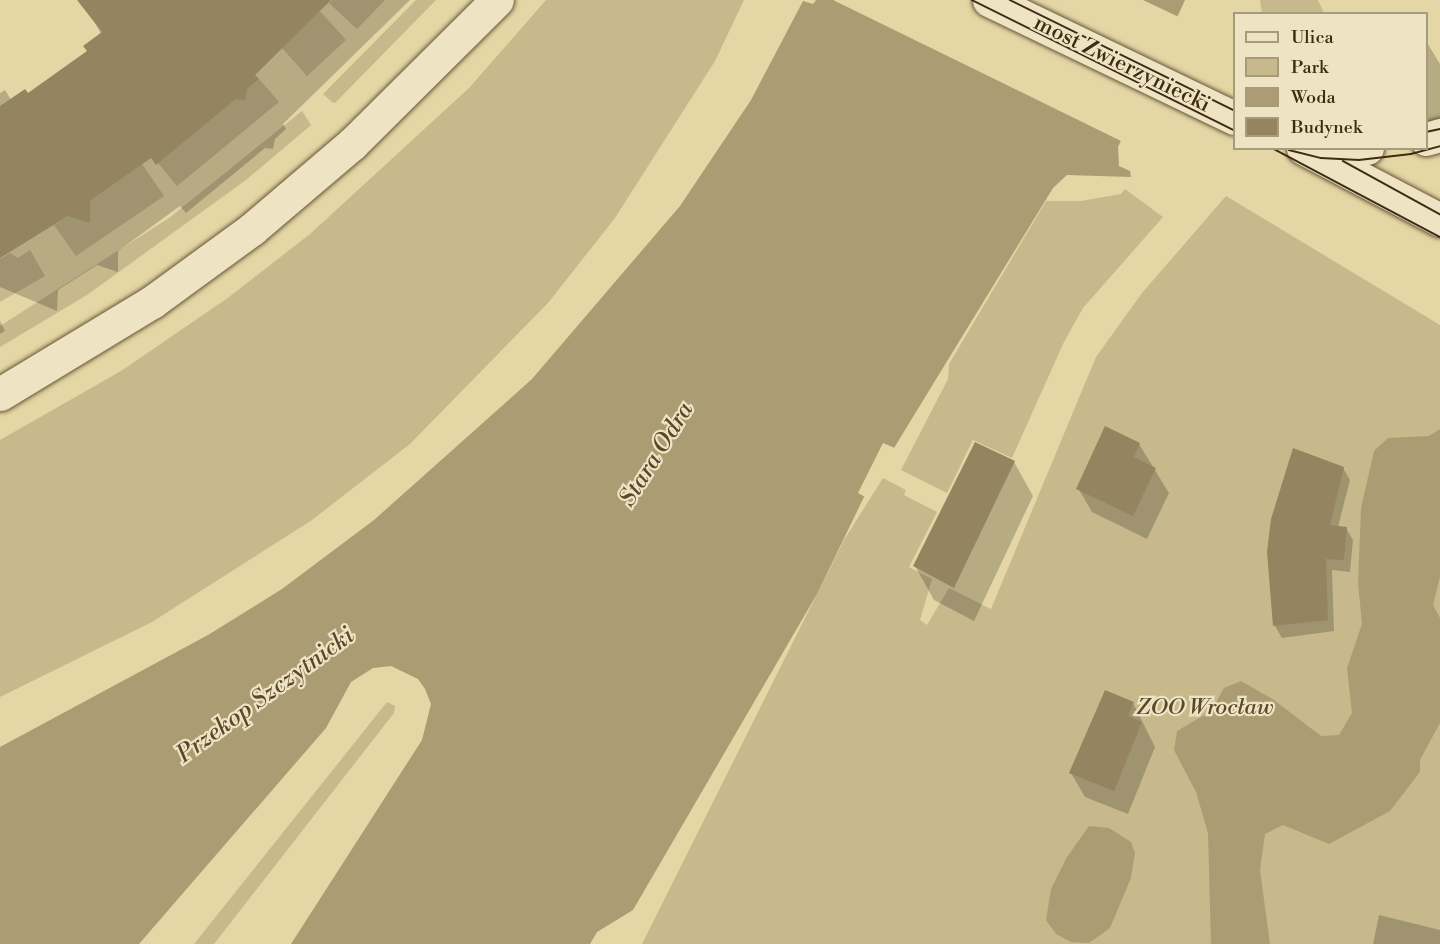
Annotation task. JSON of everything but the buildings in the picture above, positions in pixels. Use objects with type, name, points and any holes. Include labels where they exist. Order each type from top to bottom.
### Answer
[{"type":"street","name":"most Zwierzyniecki","points":[[989,0],[1228,116]]},
{"type":"street","points":[[0,394],[152,302],[252,228],[352,144],[489,4]]},
{"type":"street","points":[[1306,150],[1440,220]]},
{"type":"green space","points":[[332,0],[385,0],[357,29],[329,3]]},
{"type":"green space","points":[[416,0],[436,0],[335,103],[323,94]]},
{"type":"green space","points":[[546,0],[744,0],[715,61],[615,218],[548,303],[410,444],[312,520],[152,622],[0,697],[0,440],[121,371],[229,297],[310,234],[469,88]]},
{"type":"green space","points":[[1260,0],[1318,0],[1324,12],[1262,12]]},
{"type":"green space","points":[[320,11],[346,40],[307,76],[282,48]]},
{"type":"green space","points":[[259,79],[279,102],[177,186],[158,163],[236,99],[243,99],[246,90]]},
{"type":"green space","points":[[302,111],[311,125],[246,180],[87,295],[0,347],[0,326],[169,218]]},
{"type":"green space","points":[[142,164],[164,196],[76,256],[54,225],[70,215],[90,212],[89,202]]},
{"type":"green space","points":[[1125,189],[1163,217],[1083,308],[1064,342],[1012,458],[973,440],[947,493],[901,470],[948,379],[949,364],[1046,201],[1081,201],[1121,194]]},
{"type":"green space","name":"ZOO Wrocław","points":[[1226,196],[1440,325],[1440,944],[642,944],[844,540],[883,478],[906,490],[904,495],[937,512],[909,567],[932,579],[920,620],[927,625],[949,588],[991,609],[1096,357],[1142,293]]},
{"type":"green space","points":[[30,250],[45,276],[0,302],[0,259],[10,253],[18,258]]},
{"type":"green space","points":[[387,702],[395,706],[394,713],[214,944],[194,944]]},
{"type":"water","points":[[816,0],[1185,0],[1118,147],[1119,166],[1130,171],[1131,177],[1067,175],[1053,188],[864,497],[817,594],[633,910],[597,932],[590,944],[291,944],[422,740],[431,704],[425,689],[418,679],[391,666],[373,668],[351,682],[326,728],[139,944],[0,944],[0,747],[208,635],[282,589],[374,520],[532,379],[680,206],[751,100],[803,1],[813,4]]},
{"type":"water","points":[[1440,429],[1440,577],[1433,605],[1440,618],[1440,723],[1420,760],[1420,772],[1390,811],[1329,844],[1283,825],[1265,834],[1260,870],[1270,944],[1211,944],[1208,833],[1196,792],[1174,750],[1177,731],[1211,711],[1224,688],[1241,681],[1274,700],[1321,736],[1339,735],[1352,713],[1347,668],[1362,624],[1358,583],[1361,508],[1374,451],[1388,438],[1429,436]]},
{"type":"water","points":[[1089,826],[1109,828],[1131,842],[1135,853],[1131,878],[1110,928],[1089,943],[1071,942],[1056,934],[1046,920],[1051,889],[1067,857]]},
{"type":"pier","points":[[833,0],[1143,0],[1181,18],[1123,142]]},
{"type":"pier","points":[[883,443],[897,449],[867,498],[858,493]]},
{"type":"tram line","points":[[972,0],[1233,130]]},
{"type":"tram line","points":[[1010,0],[1233,110]]},
{"type":"tram line","points":[[1428,132],[1440,129]]},
{"type":"tram line","points":[[1428,149],[1440,146]]},
{"type":"tram line","points":[[1276,150],[1440,237]]},
{"type":"tram line","points":[[1289,150],[1321,158],[1359,160],[1426,150]]},
{"type":"tram line","points":[[1343,161],[1440,214]]},
{"type":"water label","name":"Stara Odra","points":[[657,455]]},
{"type":"water label","name":"Przekop Szczytnicki","points":[[266,696]]}]
